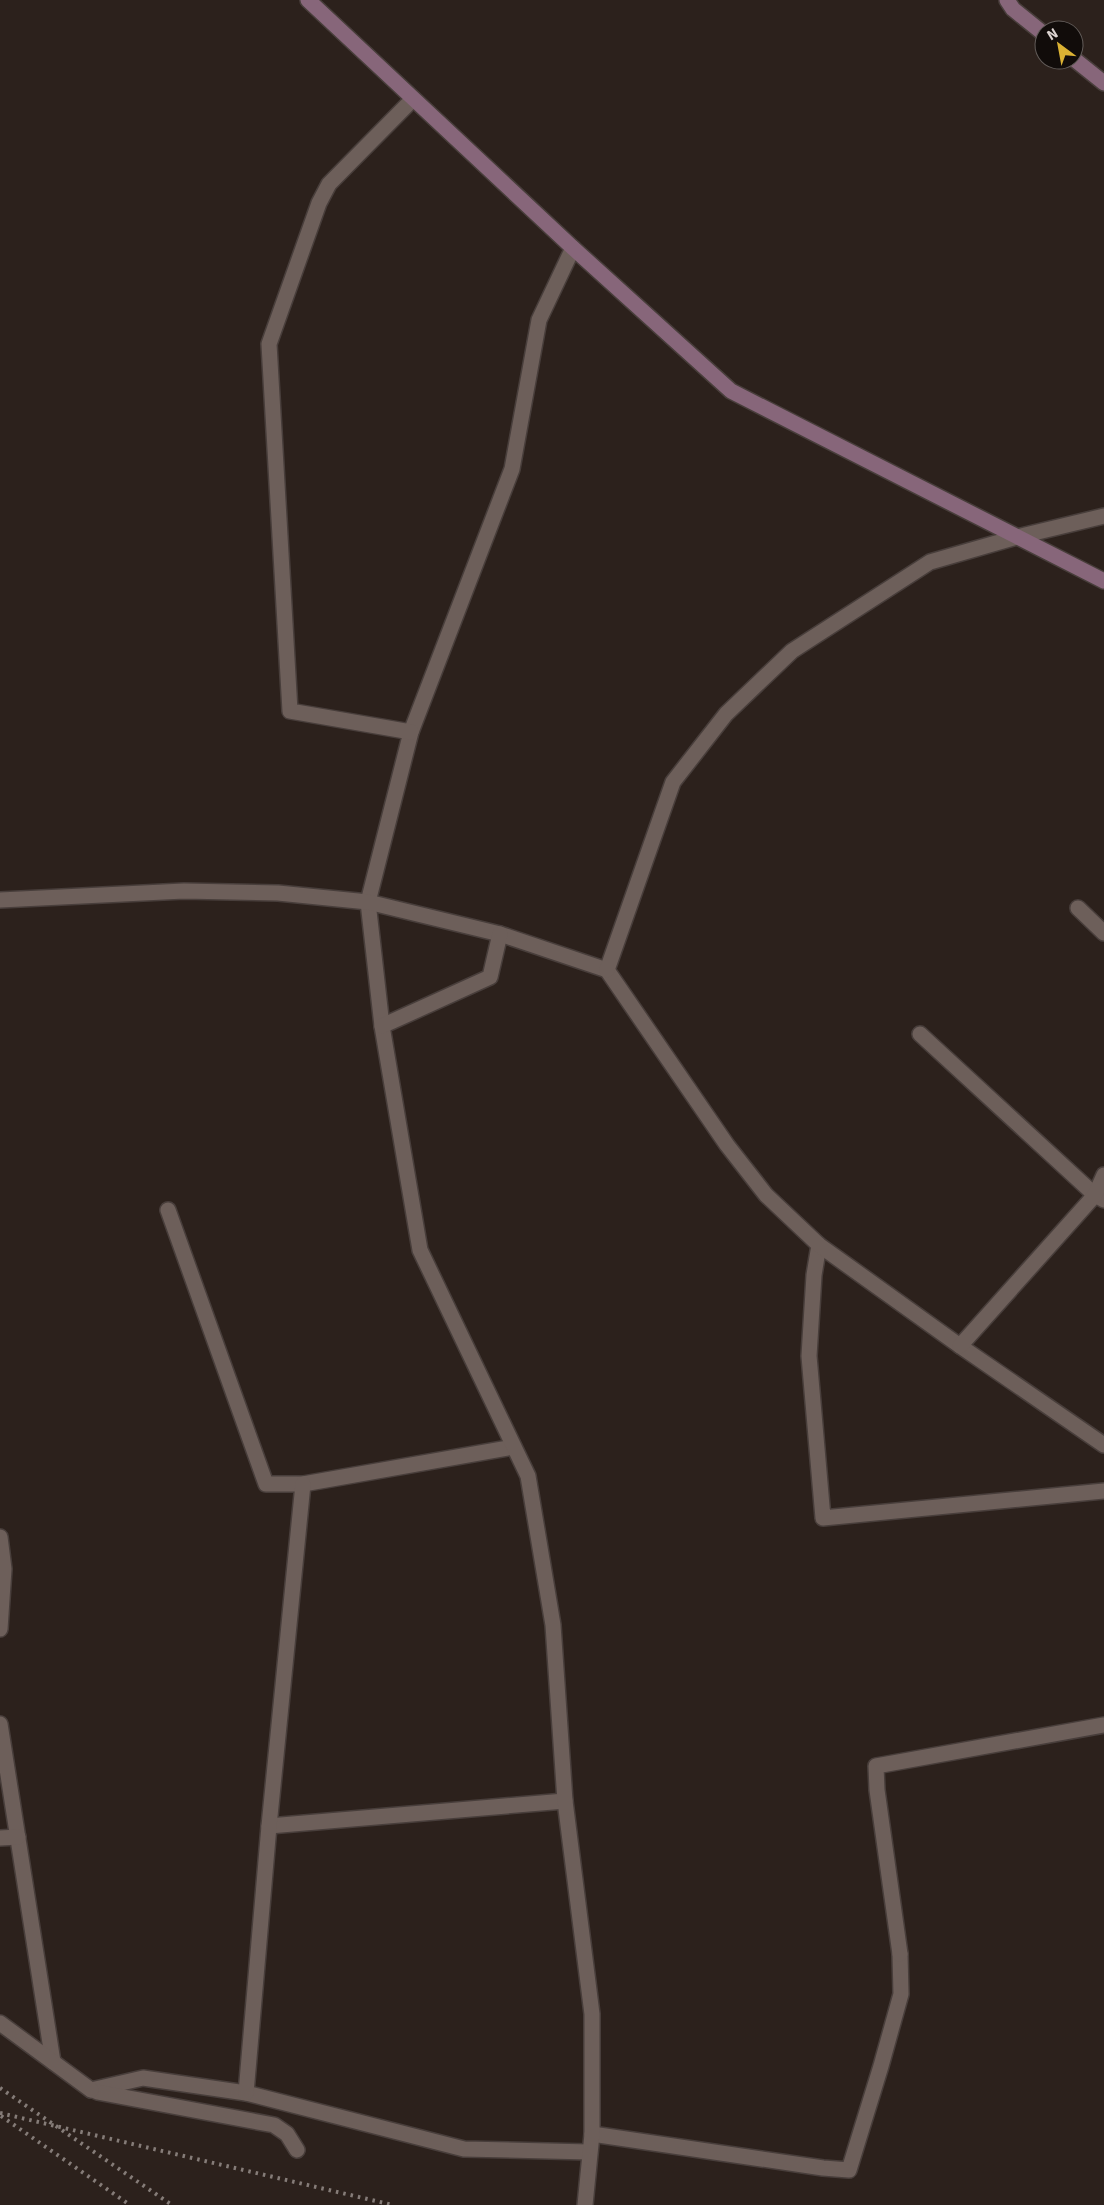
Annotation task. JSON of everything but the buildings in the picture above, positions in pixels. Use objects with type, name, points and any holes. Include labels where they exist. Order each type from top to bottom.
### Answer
[{"type":"street","points":[[308,0],[573,248],[731,391],[1104,581]]},
{"type":"street","points":[[1007,0],[1013,9],[1034,26]]},
{"type":"street","points":[[1084,67],[1104,83]]},
{"type":"street","points":[[411,732],[290,711],[269,344],[320,202],[329,184],[413,98]]},
{"type":"street","points":[[573,248],[539,320],[512,469],[411,732],[368,902],[382,1026],[420,1250],[528,1476],[554,1625],[565,1801],[592,2014],[592,2134],[585,2205]]},
{"type":"street","points":[[607,970],[673,782],[726,714],[792,651],[930,562],[1017,537],[1104,516]]},
{"type":"street","points":[[0,900],[184,891],[278,893],[368,902],[500,934],[607,970],[728,1145],[766,1195],[819,1245],[960,1346],[1104,1445]]},
{"type":"street","points":[[1078,908],[1104,933]]},
{"type":"street","points":[[382,1026],[490,977],[500,934]]},
{"type":"street","points":[[920,1034],[1100,1197]]},
{"type":"street","points":[[960,1346],[1100,1197],[1104,1175]]},
{"type":"street","points":[[168,1210],[266,1484],[302,1484],[513,1447]]},
{"type":"street","points":[[819,1245],[814,1275],[809,1356],[823,1518],[1104,1491]]},
{"type":"street","points":[[246,2093],[269,1826],[302,1484]]},
{"type":"street","points":[[0,1537],[2,1569],[0,1629]]},
{"type":"street","points":[[0,1724],[53,2062]]},
{"type":"street","points":[[592,2134],[849,2170],[901,1994],[900,1954],[877,1790],[876,1766],[1104,1725]]},
{"type":"street","points":[[269,1826],[565,1801]]},
{"type":"street","points":[[0,1838],[18,1837]]},
{"type":"street","points":[[0,2023],[91,2090],[274,2125],[287,2134],[297,2150]]},
{"type":"street","points":[[91,2090],[143,2078],[246,2093],[464,2149],[589,2152]]},
{"type":"railway","points":[[0,2088],[172,2205]]},
{"type":"railway","points":[[0,2113],[393,2205]]},
{"type":"railway","points":[[1,2116],[130,2205]]}]
